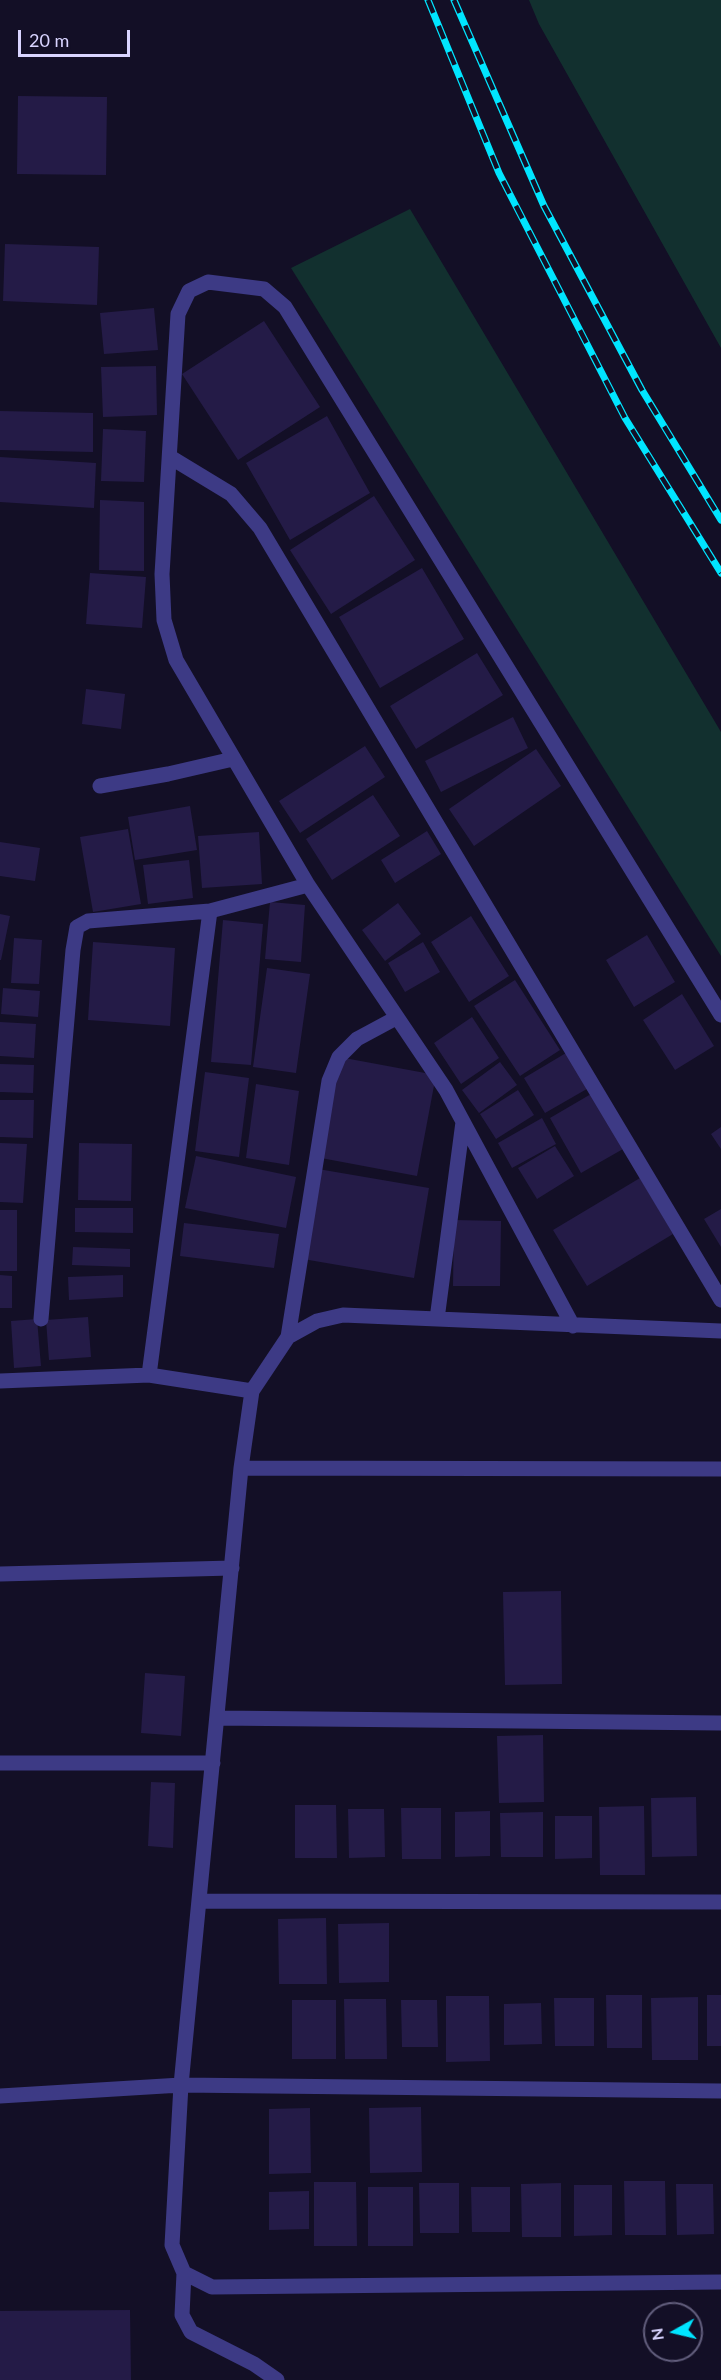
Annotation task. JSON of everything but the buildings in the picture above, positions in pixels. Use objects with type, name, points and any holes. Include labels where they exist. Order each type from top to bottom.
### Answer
[{"type":"street","points":[[573,1326],[435,1071],[396,1018],[308,885],[176,660],[164,620],[162,574],[178,314],[189,291],[208,282],[264,289],[285,307],[721,1015]]},
{"type":"street","points":[[170,457],[231,494],[260,528],[721,1300]]},
{"type":"street","points":[[100,786],[233,759]]},
{"type":"street","points":[[41,1319],[73,950],[77,927],[88,921],[210,911],[308,885]]},
{"type":"street","points":[[149,1375],[210,911]]},
{"type":"street","points":[[277,2380],[255,2364],[191,2332],[182,2315],[184,2272],[172,2245],[181,2085],[242,1468],[252,1391],[288,1337],[329,1081],[339,1057],[357,1039],[396,1018]]},
{"type":"street","points":[[437,1319],[463,1122]]},
{"type":"street","points":[[288,1337],[317,1321],[343,1315],[721,1331]]},
{"type":"street","points":[[0,1381],[149,1375],[252,1391]]},
{"type":"street","points":[[242,1468],[721,1469]]},
{"type":"street","points":[[0,1574],[232,1568]]},
{"type":"street","points":[[217,1718],[721,1723]]},
{"type":"street","points":[[0,1763],[213,1763]]},
{"type":"street","points":[[199,1901],[721,1902]]},
{"type":"street","points":[[0,2096],[181,2085],[721,2091]]},
{"type":"street","points":[[184,2272],[212,2287],[721,2282]]},
{"type":"green space","points":[[529,0],[721,0],[721,348],[539,24]]},
{"type":"green space","points":[[410,209],[721,732],[721,956],[291,268]]},
{"type":"railway","points":[[428,0],[499,173],[625,418],[721,573]]},
{"type":"railway","points":[[454,0],[544,206],[642,390],[721,520]]}]
